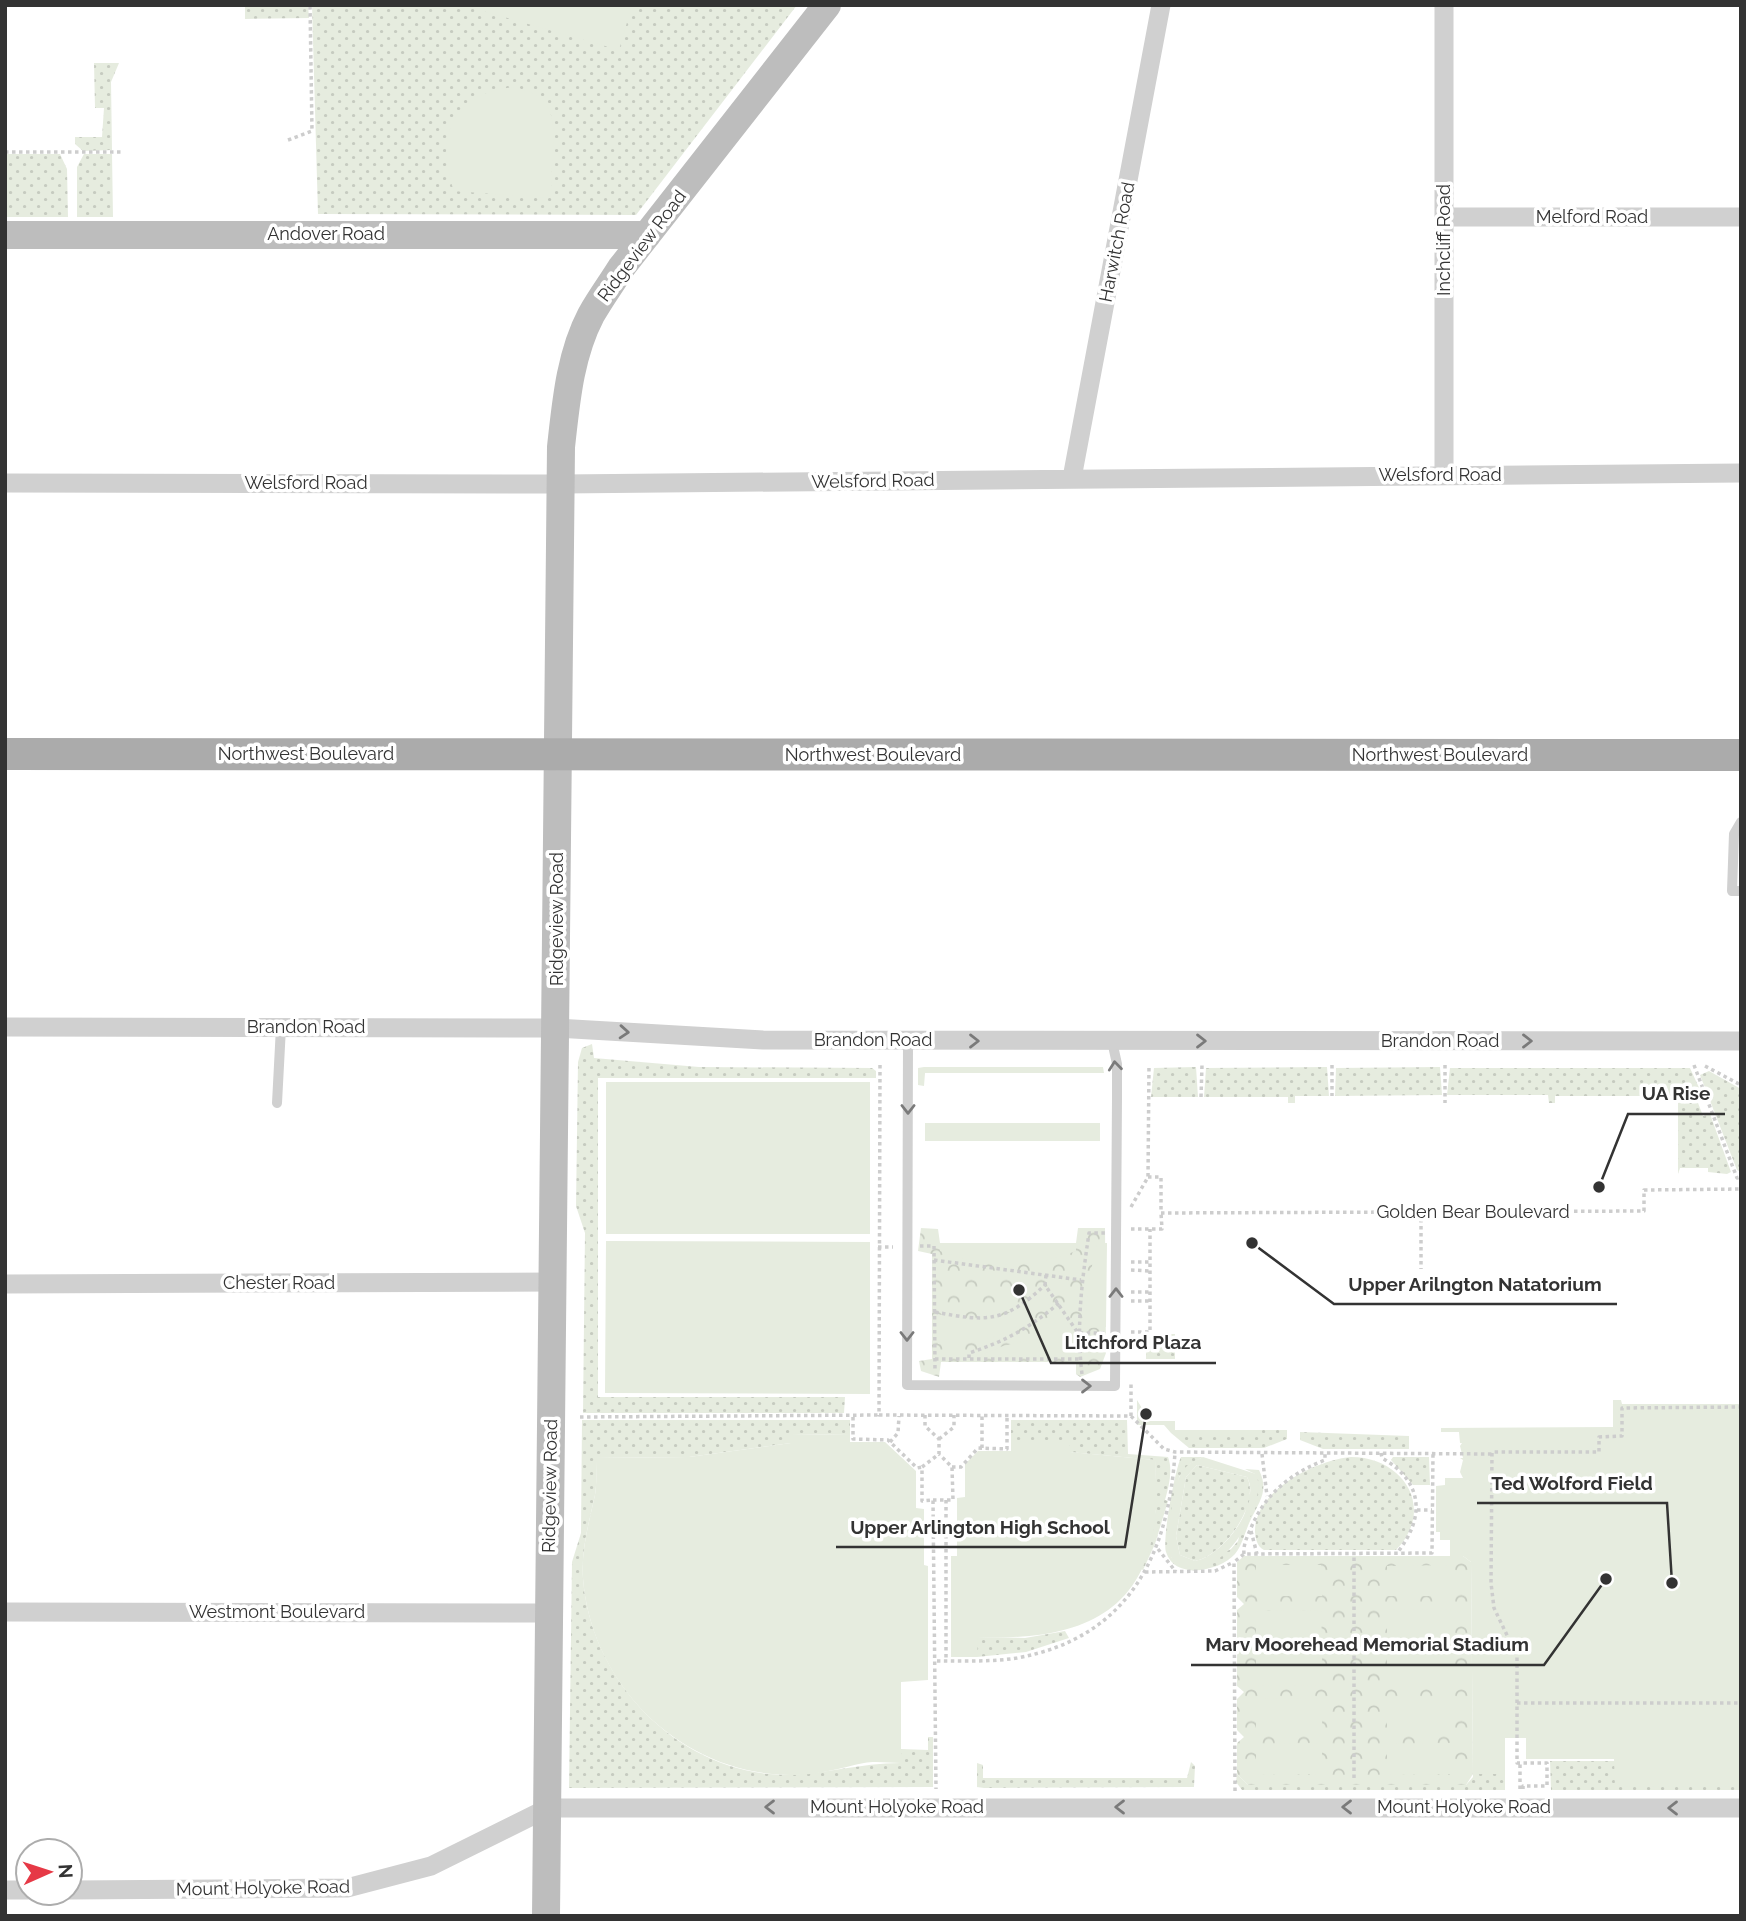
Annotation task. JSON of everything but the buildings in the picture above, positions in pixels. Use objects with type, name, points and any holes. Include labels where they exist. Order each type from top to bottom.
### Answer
[{"type":"main road","name":"Northwest Boulevard","points":[[5,754],[1741,755]]},
{"type":"street","name":"Ridgeview Road","points":[[546,1916],[563,484],[561,447],[566,402],[583,334],[592,314],[621,268],[827,5]]},
{"type":"street","name":"Harwitch Road","points":[[1072,478],[1161,5]]},
{"type":"street","name":"Inchcliff Road","points":[[1444,5],[1444,475]]},
{"type":"street","name":"Melford Road","points":[[1444,217],[1741,217]]},
{"type":"street","name":"Andover Road","points":[[5,235],[648,235]]},
{"type":"street","name":"Welsford Road","points":[[5,482],[563,484],[1741,473]]},
{"type":"street","name":"Brandon Road","points":[[5,1027],[556,1028],[763,1040],[1741,1041]]},
{"type":"street","name":"Chester Road","points":[[5,1284],[553,1282]]},
{"type":"street","name":"Westmont Boulevard","points":[[5,1612],[549,1613]]},
{"type":"street","name":"Mount Holyoke Road","points":[[84,1890],[346,1888],[431,1866],[548,1808],[1741,1808]]},
{"type":"lane","points":[[1741,822],[1734,834],[1732,891],[1741,891]]},
{"type":"lane","points":[[276,1103],[281,1027]]},
{"type":"lane","points":[[908,1040],[907,1385],[1084,1386],[1115,1386],[1117,1097],[1112,1041]]},
{"type":"path","points":[[288,141],[312,131],[310,5]]},
{"type":"path","points":[[5,152],[122,152]]},
{"type":"path","points":[[879,1415],[880,1065]]},
{"type":"path","points":[[1148,1177],[1161,1177],[1162,1229],[1131,1231],[1131,1205],[1148,1177],[1149,1065]]},
{"type":"path","points":[[1201,1097],[1202,1065]]},
{"type":"path","points":[[1332,1065],[1332,1096]]},
{"type":"path","points":[[1445,1065],[1445,1103]]},
{"type":"path","points":[[1694,1065],[1741,1188]]},
{"type":"path","points":[[1705,1066],[1741,1085]]},
{"type":"path","name":"Golden Bear Boulevard","points":[[1161,1213],[1644,1211],[1644,1190],[1731,1191],[1741,1188]]},
{"type":"path","points":[[1420,1212],[1421,1269]]},
{"type":"path","points":[[1131,1322],[1131,1332],[1150,1332],[1150,1229]]},
{"type":"path","points":[[1084,1386],[1078,1333],[1089,1233],[1107,1233]]},
{"type":"path","points":[[918,1246],[934,1246],[935,1385]]},
{"type":"path","points":[[878,1247],[895,1247]]},
{"type":"path","points":[[1131,1252],[1131,1311]]},
{"type":"path","points":[[934,1260],[1082,1280]]},
{"type":"path","points":[[1131,1262],[1150,1262]]},
{"type":"path","points":[[1131,1270],[1150,1270]]},
{"type":"path","points":[[1046,1275],[1045,1285],[1078,1333]]},
{"type":"path","points":[[934,1312],[973,1320],[989,1318],[1017,1307],[1045,1285]]},
{"type":"path","points":[[1131,1292],[1150,1292]]},
{"type":"path","points":[[1131,1301],[1150,1301]]},
{"type":"path","points":[[969,1359],[969,1353],[995,1345],[1027,1329],[1059,1303]]},
{"type":"path","points":[[1078,1333],[1106,1333]]},
{"type":"path","points":[[935,1359],[1080,1359]]},
{"type":"path","points":[[1131,1374],[1131,1416]]},
{"type":"path","points":[[579,1417],[1131,1416],[1164,1449],[1175,1452],[1492,1454],[1599,1452],[1599,1437],[1622,1436],[1622,1408],[1741,1407]]},
{"type":"path","points":[[890,1442],[898,1433],[899,1415]]},
{"type":"path","points":[[925,1415],[925,1426],[939,1439],[939,1454],[953,1467],[961,1467],[982,1448],[1007,1448],[1007,1415]]},
{"type":"path","points":[[939,1439],[954,1427],[954,1415]]},
{"type":"path","points":[[982,1415],[982,1448]]},
{"type":"path","points":[[853,1417],[853,1439],[890,1442],[917,1468],[939,1454]]},
{"type":"path","points":[[1244,1554],[1243,1547],[1267,1498],[1305,1467],[1325,1460],[1325,1451]]},
{"type":"path","points":[[937,1661],[1016,1658],[1047,1650],[1084,1634],[1119,1607],[1145,1572],[1158,1548],[1171,1493],[1175,1452]]},
{"type":"path","points":[[1381,1452],[1382,1458],[1401,1472],[1411,1485],[1416,1510],[1410,1537],[1397,1553]]},
{"type":"path","points":[[1145,1572],[1215,1571],[1244,1554],[1432,1553],[1433,1453]]},
{"type":"path","points":[[1262,1454],[1267,1498]]},
{"type":"path","points":[[1492,1454],[1493,1608],[1517,1656],[1517,1763],[1520,1763],[1521,1791],[1523,1786],[1547,1786],[1547,1763],[1520,1763]]},
{"type":"path","points":[[922,1467],[922,1501],[953,1500],[953,1467]]},
{"type":"path","points":[[933,1500],[933,1636],[937,1661],[936,1791]]},
{"type":"path","points":[[946,1500],[946,1661]]},
{"type":"path","points":[[1416,1510],[1433,1510]]},
{"type":"path","points":[[1251,1529],[1257,1554]]},
{"type":"path","points":[[933,1537],[946,1537]]},
{"type":"path","points":[[1158,1548],[1176,1572]]},
{"type":"path","points":[[1353,1778],[1354,1554]]},
{"type":"path","points":[[1234,1562],[1235,1791]]},
{"type":"path","points":[[933,1568],[946,1568]]},
{"type":"path","points":[[933,1610],[946,1609]]},
{"type":"path","points":[[933,1636],[946,1636]]},
{"type":"path","points":[[1517,1703],[1741,1703]]},
{"type":"green space","points":[[245,5],[308,5],[309,18],[245,19]]},
{"type":"green space","points":[[312,5],[797,5],[636,215],[318,214]]},
{"type":"green space","points":[[473,5],[632,5],[619,50],[472,8]]},
{"type":"green space","points":[[94,63],[119,63],[111,82],[112,150],[83,151],[75,144],[75,137],[102,137],[104,108],[95,108]]},
{"type":"green space","points":[[514,87],[532,93],[544,102],[551,114],[552,191],[544,198],[454,191],[446,152],[448,135],[454,120],[463,108],[476,98]]},
{"type":"green space","points":[[5,154],[60,154],[67,169],[68,217],[5,217]]},
{"type":"green space","points":[[84,154],[112,154],[113,217],[77,217],[77,167]]},
{"type":"green space","points":[[592,1044],[594,1058],[699,1067],[872,1068],[876,1071],[876,1078],[598,1078],[598,1397],[845,1397],[844,1413],[583,1413],[585,1233],[576,1206],[578,1062],[582,1048]]},
{"type":"green space","points":[[924,1067],[1103,1067],[1104,1073],[925,1073],[924,1086],[918,1085],[918,1068]]},
{"type":"green space","points":[[1196,1067],[1198,1097],[1151,1097],[1154,1068]]},
{"type":"green space","points":[[1327,1067],[1329,1096],[1295,1096],[1295,1103],[1288,1103],[1288,1097],[1204,1097],[1206,1068]]},
{"type":"green space","points":[[1440,1067],[1442,1095],[1335,1096],[1336,1068]]},
{"type":"green space","points":[[1450,1068],[1690,1068],[1701,1092],[1695,1095],[1703,1116],[1710,1114],[1731,1172],[1727,1174],[1708,1172],[1708,1168],[1680,1168],[1678,1174],[1678,1096],[1555,1096],[1555,1103],[1549,1103],[1548,1095],[1447,1095]]},
{"type":"green space","points":[[1709,1071],[1741,1089],[1741,1172],[1737,1170],[1700,1075]]},
{"type":"green space","points":[[606,1082],[870,1082],[870,1234],[606,1234]]},
{"type":"green space","points":[[925,1123],[1100,1123],[1100,1141],[925,1141]]},
{"type":"green space","points":[[921,1228],[938,1229],[940,1243],[1076,1243],[1078,1228],[1105,1228],[1106,1353],[1100,1369],[1080,1377],[1076,1374],[1076,1362],[941,1362],[939,1377],[921,1371],[919,1361],[932,1359],[932,1254],[918,1251]]},
{"type":"green space","points":[[606,1241],[870,1242],[870,1394],[605,1393]]},
{"type":"green space","points":[[940,1243],[1076,1243],[1076,1251],[1042,1261],[991,1263],[940,1251]]},
{"type":"green space","points":[[1097,1243],[1107,1243],[1106,1327],[1085,1328],[1088,1284]]},
{"type":"green space","points":[[1041,1291],[1051,1302],[1012,1329],[985,1340],[938,1344],[938,1314],[967,1320],[993,1318],[1017,1309]]},
{"type":"green space","points":[[1062,1316],[1072,1339],[1052,1351],[1015,1358],[978,1356],[1003,1346],[1034,1339]]},
{"type":"green space","points":[[1158,1334],[1175,1334],[1175,1359],[1146,1359],[1146,1337],[1158,1337]]},
{"type":"green space","points":[[1137,1400],[1143,1410],[1144,1421],[1175,1421],[1175,1430],[1259,1430],[1259,1433],[1171,1433],[1164,1425],[1137,1425]]},
{"type":"green space","points":[[1613,1400],[1621,1400],[1622,1404],[1741,1404],[1741,1786],[1615,1787],[1614,1759],[1526,1759],[1526,1738],[1505,1738],[1505,1774],[1473,1774],[1471,1562],[1463,1556],[1450,1556],[1450,1540],[1440,1540],[1440,1532],[1436,1532],[1436,1486],[1445,1485],[1445,1478],[1463,1478],[1460,1472],[1463,1460],[1460,1458],[1463,1458],[1460,1446],[1462,1443],[1459,1432],[1441,1432],[1441,1428],[1613,1427]]},
{"type":"green space","points":[[582,1420],[850,1420],[850,1434],[792,1435],[791,1443],[689,1457],[596,1458],[596,1490],[583,1557],[583,1578],[589,1614],[601,1649],[619,1680],[642,1709],[668,1733],[699,1753],[733,1767],[769,1774],[802,1774],[900,1763],[901,1749],[928,1750],[928,1737],[933,1737],[933,1787],[569,1788],[572,1562],[581,1533]]},
{"type":"green space","points":[[1011,1420],[1127,1420],[1128,1454],[1168,1457],[1170,1473],[1165,1500],[1168,1501],[1155,1544],[1143,1570],[1141,1569],[1156,1510],[1155,1460],[1069,1452],[1069,1444],[1011,1443]]},
{"type":"green space","points":[[1259,1430],[1287,1430],[1287,1439],[1264,1448],[1189,1448],[1171,1433],[1258,1433]]},
{"type":"green space","points":[[1300,1432],[1409,1436],[1409,1449],[1323,1449],[1300,1440]]},
{"type":"green space","points":[[850,1434],[850,1442],[885,1442],[916,1471],[916,1508],[924,1509],[924,1565],[928,1566],[928,1680],[901,1682],[901,1763],[868,1762],[818,1773],[790,1775],[750,1771],[713,1759],[679,1741],[649,1717],[624,1688],[604,1654],[590,1617],[583,1578],[584,1546],[596,1490],[596,1458],[689,1457],[791,1443],[791,1435]]},
{"type":"green space","points":[[1011,1443],[1069,1443],[1070,1452],[1155,1460],[1157,1503],[1150,1546],[1139,1576],[1122,1598],[1100,1615],[1074,1627],[1045,1634],[978,1637],[977,1657],[951,1657],[951,1556],[957,1556],[957,1498],[965,1497],[965,1464],[978,1451],[1011,1451]]},
{"type":"green space","points":[[1181,1457],[1203,1457],[1190,1464],[1179,1477],[1171,1557],[1198,1566],[1231,1549],[1238,1541],[1255,1474],[1245,1469],[1259,1470],[1262,1477],[1262,1495],[1242,1542],[1235,1554],[1219,1565],[1188,1570],[1178,1567],[1166,1552],[1170,1504]]},
{"type":"green space","points":[[1203,1457],[1256,1474],[1258,1487],[1255,1504],[1236,1542],[1221,1557],[1205,1566],[1188,1567],[1171,1557],[1171,1512],[1180,1476],[1186,1467]],"holes":[[[1197,1465],[1247,1477],[1249,1501],[1245,1514],[1228,1539],[1217,1550],[1195,1561],[1180,1555],[1176,1536],[1186,1477]]]},
{"type":"green space","points":[[1393,1457],[1429,1457],[1430,1485],[1413,1485],[1391,1460]]},
{"type":"green space","points":[[1337,1459],[1370,1459],[1386,1466],[1399,1476],[1408,1488],[1413,1503],[1413,1518],[1408,1534],[1396,1550],[1264,1550],[1260,1547],[1255,1532],[1257,1517],[1276,1491],[1305,1471]]},
{"type":"green space","points":[[1197,1465],[1247,1477],[1250,1488],[1249,1501],[1237,1527],[1217,1550],[1195,1561],[1180,1555],[1176,1536],[1186,1477]]},
{"type":"green space","points":[[1244,1556],[1463,1556],[1471,1562],[1473,1774],[1466,1785],[1248,1785],[1237,1774],[1237,1743],[1244,1737],[1237,1730],[1237,1699],[1244,1692],[1237,1686],[1237,1654],[1243,1647],[1237,1641],[1237,1610],[1244,1604],[1237,1597],[1237,1562]]},
{"type":"green space","points":[[1256,1565],[1321,1565],[1322,1596],[1256,1596]]},
{"type":"green space","points":[[1453,1565],[1453,1596],[1387,1596],[1387,1566]]},
{"type":"green space","points":[[1453,1609],[1453,1640],[1387,1641],[1387,1610]]},
{"type":"green space","points":[[1321,1610],[1322,1641],[1256,1642],[1256,1611]]},
{"type":"green space","points":[[1065,1631],[1069,1638],[1026,1652],[977,1657],[977,1637],[1025,1638]]},
{"type":"green space","points":[[1322,1654],[1322,1685],[1256,1686],[1256,1655]]},
{"type":"green space","points":[[1387,1654],[1453,1654],[1453,1685],[1387,1685]]},
{"type":"green space","points":[[1322,1698],[1322,1729],[1256,1729],[1256,1699]]},
{"type":"green space","points":[[1387,1699],[1453,1699],[1453,1730],[1387,1730]]},
{"type":"green space","points":[[1505,1738],[1505,1790],[1242,1790],[1236,1782],[1237,1774],[1248,1785],[1466,1785],[1473,1777],[1473,1746]]},
{"type":"green space","points":[[1322,1743],[1322,1774],[1256,1775],[1256,1744]]},
{"type":"green space","points":[[1452,1743],[1452,1774],[1387,1775],[1387,1744]]},
{"type":"green space","points":[[1550,1761],[1627,1761],[1741,1768],[1741,1790],[1551,1790]]},
{"type":"green space","points":[[1191,1762],[1195,1766],[1194,1787],[984,1788],[977,1787],[977,1763],[983,1765],[983,1778],[1187,1778]]},
{"type":"place","name":"UA Rise","points":[[1599,1187]]},
{"type":"place","name":"Upper Arilngton Natatorium","points":[[1252,1243]]},
{"type":"place","name":"Litchford Plaza","points":[[1019,1290]]},
{"type":"place","name":"Upper Arlington High School","points":[[1146,1414]]},
{"type":"place","name":"Marv Moorehead Memorial Stadium","points":[[1606,1579]]},
{"type":"place","name":"Ted Wolford Field","points":[[1672,1583]]}]
